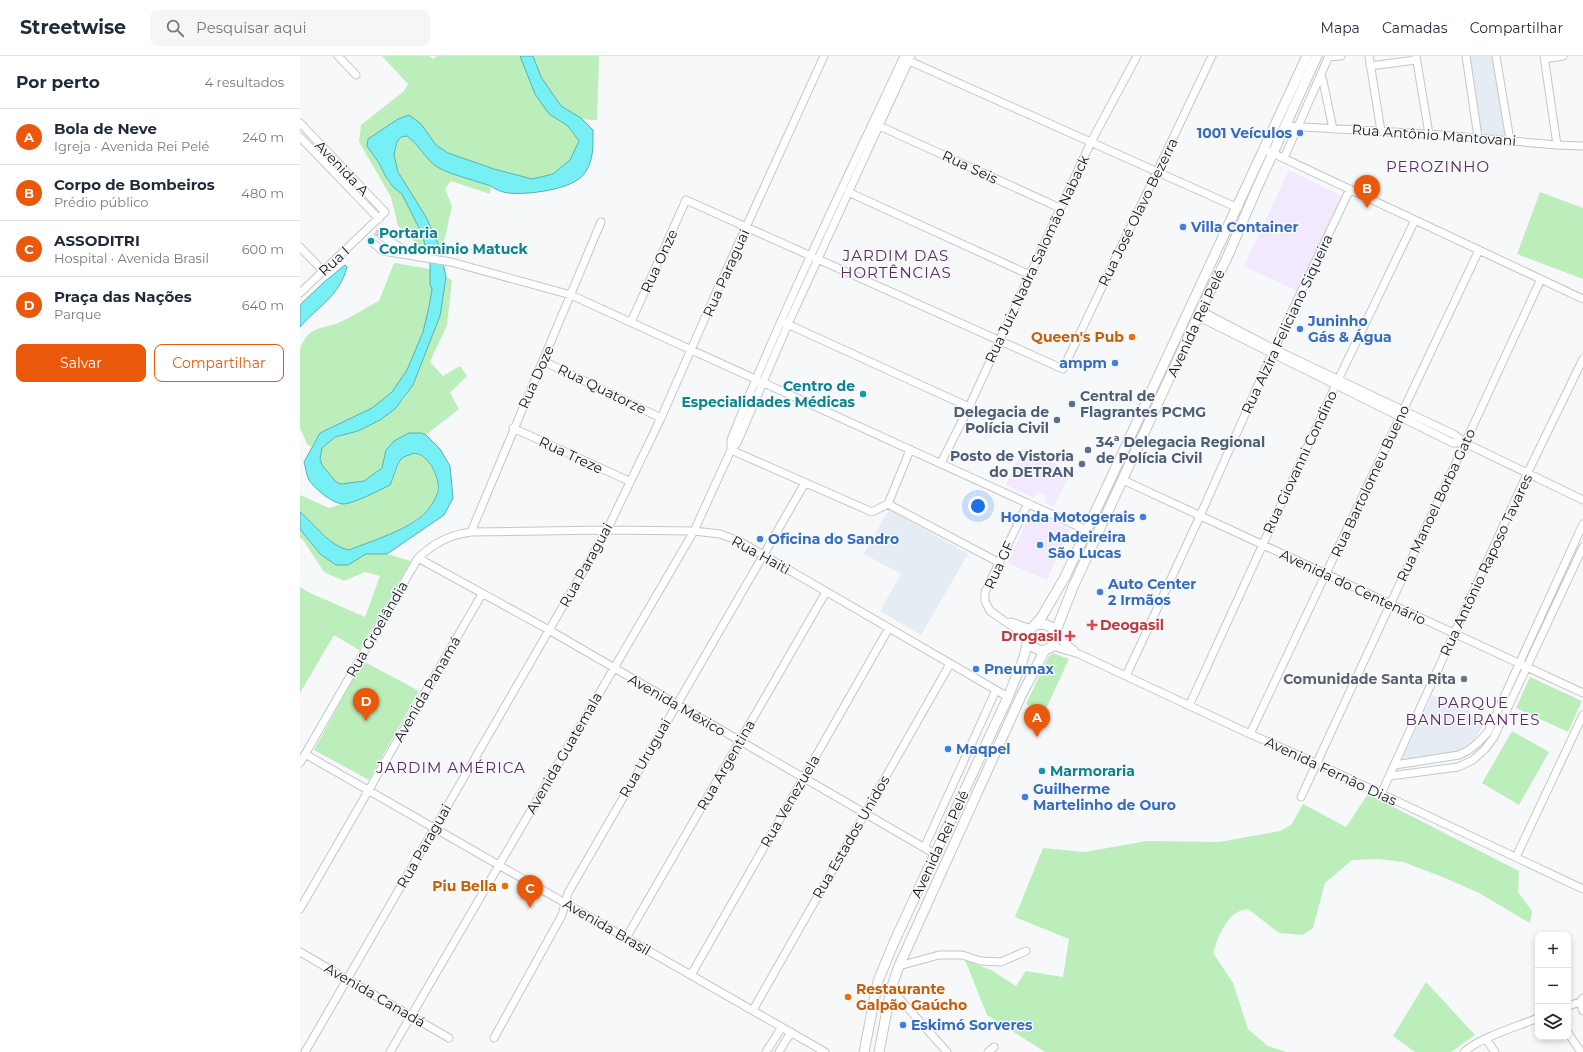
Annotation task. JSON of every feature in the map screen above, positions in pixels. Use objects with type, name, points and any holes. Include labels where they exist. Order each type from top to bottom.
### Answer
[{"type":"main road","name":"Avenida Rei Pelé","points":[[864,1052],[878,981],[895,940],[1008,697],[1023,660],[1031,633],[1065,577],[1238,208],[1307,56]]},
{"type":"main road","name":"Avenida Rei Pelé","points":[[878,1052],[891,990],[899,966],[1021,696],[1049,648],[1073,587],[1202,305],[1226,260],[1317,56]]},
{"type":"main road","points":[[1049,648],[1037,650],[1030,644],[1031,633],[1046,624],[1053,629],[1055,634]]},
{"type":"street","points":[[338,56],[356,75]]},
{"type":"street","name":"Rua Paraguai","points":[[305,1052],[607,530],[629,481],[661,418],[746,226],[824,56]]},
{"type":"street","name":"Rua Juiz Nadra Salomão Naback","points":[[941,463],[969,407],[1091,142],[1137,56]]},
{"type":"street","name":"Rua José Olavo Bezerra","points":[[999,340],[1063,368],[1212,56]]},
{"type":"street","points":[[1284,158],[1329,57],[1341,56]]},
{"type":"street","points":[[1369,56],[1381,131]]},
{"type":"street","points":[[1466,56],[1478,138]]},
{"type":"street","points":[[1496,56],[1510,140]]},
{"type":"street","points":[[1557,145],[1544,58],[1563,56]]},
{"type":"street","points":[[814,257],[907,58],[1238,208]]},
{"type":"street","points":[[1370,66],[1416,58],[1429,134]]},
{"type":"street","points":[[1321,76],[1333,129]]},
{"type":"street","name":"Avenida A","points":[[300,123],[385,212]]},
{"type":"street","points":[[814,257],[848,192],[876,124]]},
{"type":"street","name":"Rua Seis","points":[[876,124],[1060,208]]},
{"type":"street","name":"Rua Antônio Mantovani","points":[[1285,126],[1429,134],[1583,146]]},
{"type":"street","name":"Avenida A","points":[[300,137],[379,219]]},
{"type":"street","points":[[310,147],[317,140]]},
{"type":"street","points":[[1264,149],[1583,299]]},
{"type":"street","name":"Rua Alzira Feliciano Siqueira","points":[[1126,676],[1200,516],[1273,351],[1350,190]]},
{"type":"street","points":[[848,192],[1030,275]]},
{"type":"street","name":"Rua Onze","points":[[630,322],[686,200],[746,226]]},
{"type":"street","name":"Rua I","points":[[300,293],[323,271],[366,236],[385,212]]},
{"type":"street","name":"Rua Giovanni Condino","points":[[1189,706],[1337,383],[1415,220]]},
{"type":"street","name":"Rua Doze","points":[[471,532],[601,222]]},
{"type":"street","points":[[746,226],[999,340]]},
{"type":"street","points":[[382,236],[415,255]]},
{"type":"street","points":[[374,244],[383,250],[452,262],[571,294],[1086,530]]},
{"type":"street","points":[[300,247],[323,271]]},
{"type":"street","name":"Rua Bartolomeu Bueno","points":[[1250,734],[1479,250]]},
{"type":"street","name":"Avenida Guatemala","points":[[390,1052],[694,530],[731,450],[737,443],[759,380],[814,257]]},
{"type":"street","name":"Rua Manoel Borba Gato","points":[[1301,797],[1541,279]]},
{"type":"street","points":[[1202,305],[1207,314],[1273,351]]},
{"type":"street","points":[[1195,322],[1203,320],[1273,351],[1337,383],[1400,418],[1453,443],[1465,443]]},
{"type":"street","points":[[785,323],[969,407]]},
{"type":"street","name":"Rua Antônio Raposo Tavares","points":[[1381,794],[1527,474],[1583,359]]},
{"type":"street","name":"Rua Quatorze","points":[[543,361],[661,418]]},
{"type":"street","points":[[1337,383],[1403,410],[1455,435],[1465,443],[1583,500]]},
{"type":"street","name":"Rua Treze","points":[[514,428],[629,481]]},
{"type":"street","points":[[731,450],[872,512],[888,504],[910,450]]},
{"type":"street","name":"Avenida do Centenário","points":[[1123,480],[1583,694]]},
{"type":"street","name":"Rua Uruguai","points":[[494,1038],[562,915],[568,893],[805,483]]},
{"type":"street","points":[[888,504],[1000,563]]},
{"type":"street","name":"Rua GF","points":[[1028,504],[985,592],[984,602],[990,611],[1005,621],[1031,633]]},
{"type":"street","points":[[1395,765],[1459,755],[1468,751],[1488,732],[1583,524]]},
{"type":"street","name":"Rua Haiti","points":[[418,558],[438,541],[458,534],[471,532],[694,530],[720,534],[739,541],[1008,697]]},
{"type":"street","points":[[1390,776],[1458,767],[1473,760],[1485,749],[1494,737],[1583,547]]},
{"type":"street","name":"Avenida México","points":[[418,558],[549,630],[935,854]]},
{"type":"street","name":"Rua Groelândia","points":[[300,763],[418,558]]},
{"type":"street","name":"Rua Argentina","points":[[626,938],[826,592]]},
{"type":"street","name":"Avenida Panamá","points":[[300,909],[482,594]]},
{"type":"street","name":"Rua Venezuela","points":[[691,975],[889,628]]},
{"type":"street","name":"Avenida Fernão Dias","points":[[1055,634],[1079,654]]},
{"type":"street","name":"Avenida Fernão Dias","points":[[1049,648],[1079,654],[1582,887]]},
{"type":"street","name":"Rua Estados Unidos","points":[[753,1010],[950,664]]},
{"type":"street","points":[[924,848],[996,690]]},
{"type":"street","points":[[1516,857],[1583,715]]},
{"type":"street","name":"Avenida Brasil","points":[[305,754],[825,1052]]},
{"type":"street","points":[[899,966],[939,955],[962,955],[981,961],[1002,962],[1026,951]]},
{"type":"street","name":"Avenida Canadá","points":[[300,952],[449,1038]]},
{"type":"street","points":[[891,990],[947,1052]]},
{"type":"street","points":[[1571,1005],[1582,1000],[1583,1011]]},
{"type":"street","points":[[1464,1052],[1486,1039],[1535,1019]]},
{"type":"street","points":[[766,1052],[782,1027]]},
{"type":"street","points":[[778,1052],[791,1032]]},
{"type":"street","points":[[1571,1037],[1581,1052]]},
{"type":"street","points":[[1486,1039],[1495,1052]]},
{"type":"shaded area","points":[[1470,56],[1495,56],[1506,132],[1505,136],[1486,136],[1480,128]]},
{"type":"shaded area","points":[[1289,170],[1342,196],[1299,292],[1244,266]]},
{"type":"shaded area","points":[[1023,448],[1071,471],[1054,507],[1044,502],[1046,496],[1039,492],[1034,498],[1006,485]]},
{"type":"shaded area","points":[[889,509],[968,554],[921,635],[880,611],[901,574],[864,554]]},
{"type":"shaded area","name":"Madeireira São Lucas","points":[[1031,512],[1070,529],[1047,580],[1008,563]]},
{"type":"shaded area","points":[[1432,695],[1486,720],[1473,743],[1461,751],[1403,761],[1402,760]]},
{"type":"green space","points":[[382,56],[429,56],[433,59],[437,56],[520,56],[535,94],[549,114],[568,126],[579,141],[570,160],[553,174],[532,179],[494,169],[448,153],[436,145],[421,124],[398,119],[383,129],[379,163],[386,177],[394,188],[402,194],[413,214],[426,248],[420,247],[398,226],[391,197],[359,142],[361,125],[404,91],[408,84]]},
{"type":"green space","points":[[533,56],[599,56],[597,120],[581,118],[573,114],[557,101],[540,74]]},
{"type":"green space","points":[[407,136],[414,142],[429,161],[444,171],[491,186],[490,194],[451,181],[445,189],[452,206],[445,238],[440,248],[426,217],[399,176],[396,167],[394,157],[395,148],[400,139]]},
{"type":"green space","points":[[1540,192],[1583,208],[1583,279],[1517,254]]},
{"type":"green space","points":[[394,263],[430,269],[432,289],[429,307],[423,332],[407,370],[392,392],[372,408],[320,433],[311,447],[307,444],[300,428],[300,349],[303,342],[307,336],[315,330],[343,321],[379,301]]},
{"type":"green space","points":[[446,277],[452,280],[447,325],[430,362],[443,376],[460,366],[467,376],[450,393],[459,409],[426,435],[421,433],[386,450],[383,468],[364,481],[341,484],[336,482],[322,465],[320,459],[322,448],[335,437],[358,431],[380,420],[390,413],[403,400],[413,385],[440,316]]},
{"type":"green space","points":[[413,453],[421,455],[428,462],[434,472],[438,488],[434,501],[424,513],[394,532],[349,550],[335,544],[300,512],[300,495],[329,508],[364,497],[390,485],[402,458]]},
{"type":"green space","points":[[300,529],[319,554],[348,565],[366,554],[387,554],[411,561],[359,650],[334,635],[300,693],[300,587],[310,593],[365,617],[380,576],[365,572],[344,581],[324,572],[303,540],[300,538]]},
{"type":"green space","points":[[1053,653],[1069,659],[1044,713],[1026,704],[1049,656]]},
{"type":"green space","points":[[363,661],[419,691],[369,780],[314,750]]},
{"type":"green space","points":[[1530,677],[1582,701],[1568,732],[1516,708]]},
{"type":"green space","points":[[1512,731],[1549,752],[1519,805],[1482,783]]},
{"type":"green space","points":[[1368,794],[1519,871],[1518,892],[1532,911],[1530,923],[1479,893],[1403,862],[1378,859],[1352,860],[1325,883],[1313,928],[1303,935],[1279,933],[1248,909],[1239,911],[1225,924],[1213,953],[1233,983],[1248,1029],[1268,1046],[1286,1052],[1045,1052],[987,1015],[965,960],[991,970],[1016,986],[1026,971],[1063,977],[1069,939],[1015,917],[1043,848],[1085,852],[1147,841],[1219,842],[1280,831],[1291,825],[1303,804],[1346,827]]},
{"type":"green space","points":[[1426,982],[1475,1035],[1451,1052],[1415,1052],[1393,1036]]},
{"type":"water","points":[[520,56],[533,56],[541,77],[561,106],[581,118],[593,130],[590,164],[584,174],[578,179],[560,188],[537,192],[508,193],[444,171],[429,161],[414,142],[407,136],[401,137],[397,142],[394,154],[398,172],[426,217],[440,248],[446,277],[440,316],[413,385],[395,409],[380,420],[358,431],[335,437],[322,448],[320,459],[322,465],[336,482],[341,484],[364,481],[382,468],[386,450],[394,441],[409,433],[421,433],[426,435],[440,449],[450,466],[453,498],[444,515],[387,554],[366,554],[348,565],[336,565],[320,554],[300,529],[300,512],[335,544],[349,550],[400,530],[410,524],[426,512],[435,499],[438,491],[437,479],[431,465],[421,455],[415,453],[401,459],[390,485],[367,496],[344,504],[335,502],[320,492],[312,484],[308,478],[304,462],[320,433],[372,408],[392,392],[407,370],[423,332],[429,307],[432,289],[430,284],[430,264],[422,234],[402,194],[394,188],[367,146],[368,139],[398,119],[409,115],[421,124],[436,145],[448,153],[494,169],[532,179],[553,174],[570,160],[579,141],[568,126],[549,114],[535,94]]},
{"type":"water","points":[[345,265],[347,267],[339,286],[334,293],[300,327],[300,305]]},
{"type":"tunnel","points":[[375,232],[382,236]]},
{"type":"tunnel","points":[[368,238],[374,244]]},
{"type":"place","name":"1001 Veículos","points":[[1300,133]]},
{"type":"place","name":"Corpo de Bombeiros","points":[[1367,208]]},
{"type":"place","name":"Villa Container","points":[[1183,227]]},
{"type":"place","name":"Portaria Condominio Matuck","points":[[371,241]]},
{"type":"place","name":"Juninho Gás & Água","points":[[1300,329]]},
{"type":"place","name":"Queen's Pub","points":[[1132,337]]},
{"type":"place","name":"ampm","points":[[1115,363]]},
{"type":"place","name":"Centro de Especialidades Médicas","points":[[863,394]]},
{"type":"place","name":"Central de Flagrantes PCMG","points":[[1072,404]]},
{"type":"place","name":"Delegacia de Polícia Civil","points":[[1057,420]]},
{"type":"place","name":"34ª Delegacia Regional de Polícia Civil","points":[[1088,450]]},
{"type":"place","name":"Posto de Vistoria do DETRAN","points":[[1082,464]]},
{"type":"place","name":"Honda Motogerais","points":[[1143,517]]},
{"type":"place","name":"Oficina do Sandro","points":[[760,539]]},
{"type":"place","name":"Madeireira São Lucas","points":[[1040,545]]},
{"type":"place","name":"Auto Center 2 Irmãos","points":[[1100,592]]},
{"type":"place","name":"Deogasil","points":[[1092,625]]},
{"type":"place","name":"Drogasil","points":[[1070,636]]},
{"type":"place","name":"Pneumax","points":[[976,669]]},
{"type":"place","name":"Comunidade Santa Rita","points":[[1464,679]]},
{"type":"place","name":"Praça das Nações","points":[[366,721]]},
{"type":"place","name":"Bola de Neve","points":[[1037,737]]},
{"type":"place","name":"Maqpel","points":[[948,749]]},
{"type":"place","name":"Marmoraria","points":[[1042,771]]},
{"type":"place","name":"Guilherme Martelinho de Ouro","points":[[1025,797]]},
{"type":"place","name":"Piu Bella","points":[[505,886]]},
{"type":"place","name":"ASSODITRI","points":[[530,908]]},
{"type":"place","name":"Restaurante Galpão Gaúcho","points":[[848,997]]},
{"type":"place","name":"Eskimó Sorveres","points":[[903,1025]]},
{"type":"district","name":"PEROZINHO","points":[[1438,166]]},
{"type":"district","name":"JARDIM DAS HORTÊNCIAS","points":[[896,264]]},
{"type":"district","name":"PARQUE BANDEIRANTES","points":[[1473,710]]},
{"type":"district","name":"JARDIM AMÉRICA","points":[[451,767]]}]
